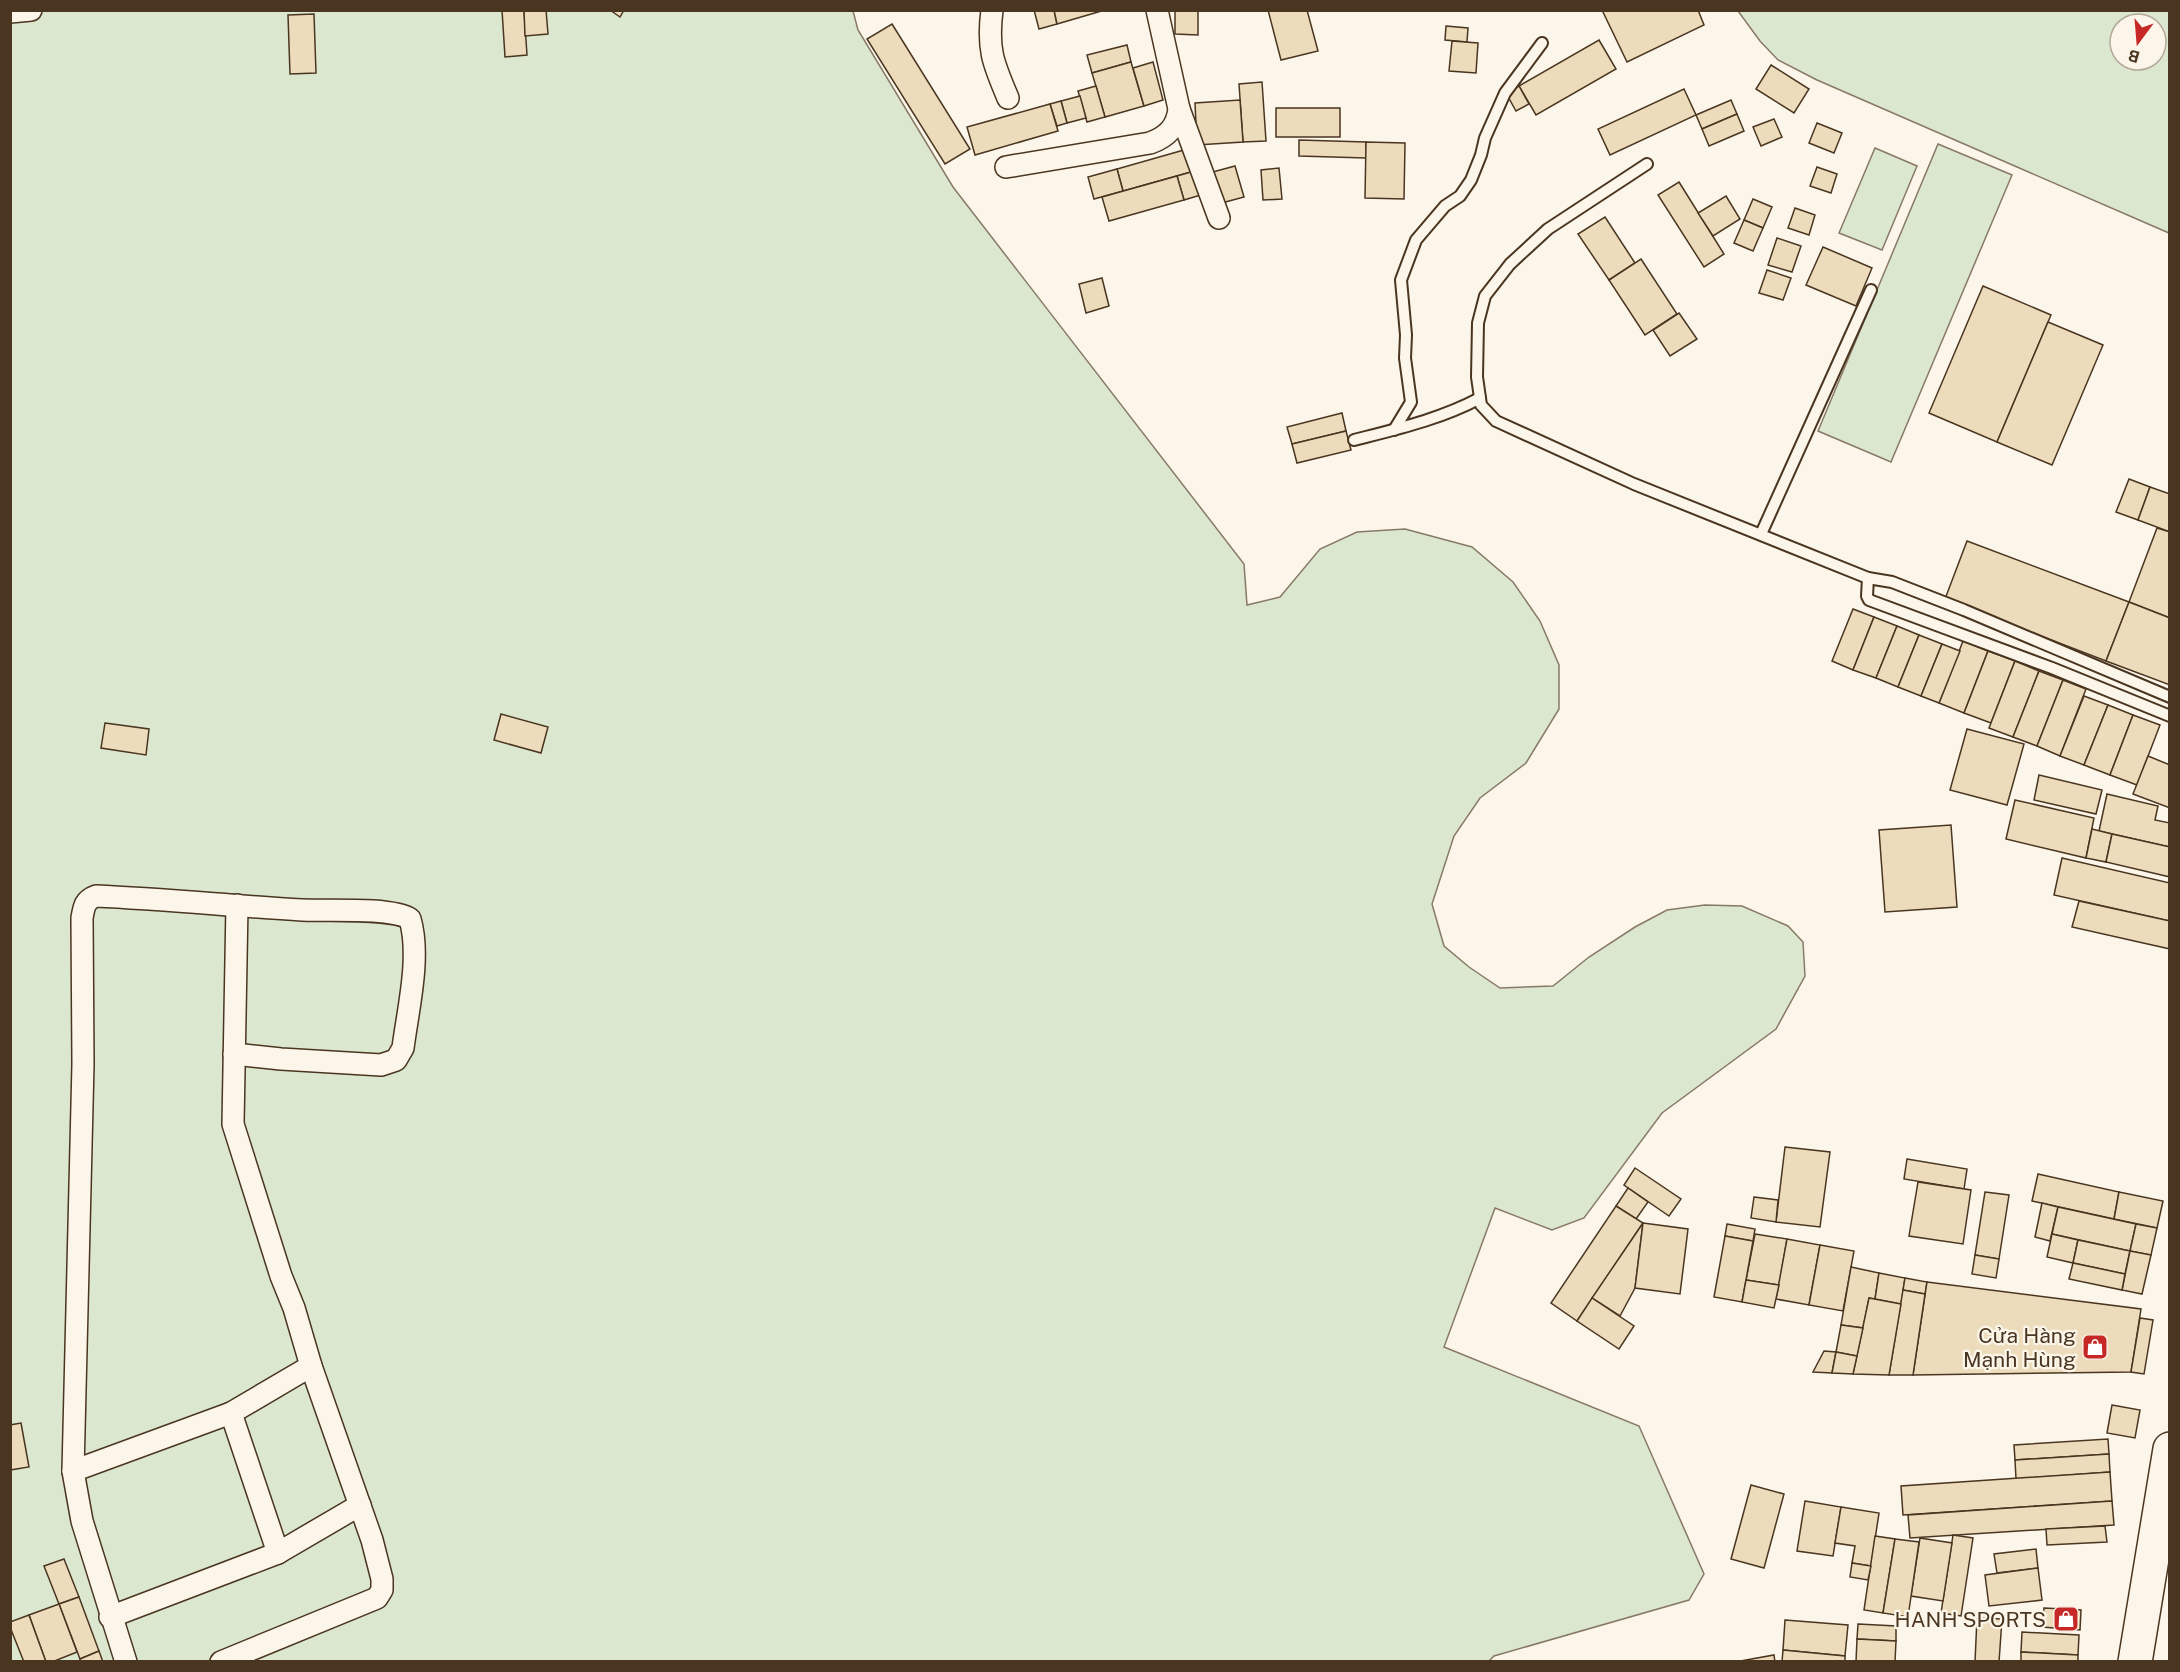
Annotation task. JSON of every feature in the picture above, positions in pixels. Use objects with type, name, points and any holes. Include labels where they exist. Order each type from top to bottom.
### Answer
[{"type":"main road","points":[[2135,1662],[2163,1528],[2169,1449]]},
{"type":"street","points":[[10,12],[31,10]]},
{"type":"street","points":[[992,10],[989,30],[990,53],[1008,98]]},
{"type":"street","points":[[1157,10],[1179,109],[1219,218]]},
{"type":"street","points":[[1006,167],[1150,143],[1163,138],[1172,130],[1178,118],[1179,109]]},
{"type":"street","points":[[126,1662],[110,1617],[82,1521],[73,1471],[83,1064],[82,918],[84,904],[89,898],[96,896],[405,916],[410,919],[414,933],[413,963],[403,1048],[396,1060],[381,1065],[234,1054]]},
{"type":"street","points":[[221,1662],[377,1598],[382,1590],[382,1579],[372,1540],[311,1366],[294,1308],[281,1276],[232,1124],[237,904]]},
{"type":"street","points":[[73,1471],[231,1413],[311,1366]]},
{"type":"street","points":[[231,1413],[278,1553]]},
{"type":"street","points":[[110,1617],[278,1553],[360,1505]]},
{"type":"lane","points":[[1394,430],[1411,402],[1401,280],[1416,240],[1445,206],[1460,196],[1471,180],[1485,138],[1505,93],[1542,43]]},
{"type":"lane","points":[[1647,164],[1548,229],[1510,264],[1485,296],[1478,322],[1477,377],[1481,405],[1496,421],[1634,483],[1868,578],[1892,582],[1964,610],[2169,697]]},
{"type":"lane","points":[[1761,534],[1871,290]]},
{"type":"lane","points":[[1354,440],[1411,426],[1463,407],[1480,398]]},
{"type":"lane","points":[[1868,578],[1867,596],[1869,600],[2052,668],[2169,716]]},
{"type":"green space","points":[[11,11],[853,11],[858,30],[953,187],[1244,564],[1247,605],[1280,597],[1320,549],[1357,532],[1405,529],[1472,547],[1513,582],[1540,621],[1559,665],[1559,709],[1526,763],[1480,798],[1454,836],[1432,904],[1444,946],[1469,967],[1500,988],[1553,986],[1589,957],[1635,927],[1667,910],[1705,905],[1742,906],[1788,926],[1803,942],[1805,976],[1776,1029],[1662,1113],[1584,1218],[1552,1230],[1495,1208],[1444,1347],[1639,1426],[1704,1574],[1689,1600],[1494,1656],[1488,1662],[11,1662]]},
{"type":"green space","points":[[1738,11],[2169,11],[2169,233],[1817,80],[1778,60],[1760,41]]},
{"type":"green space","points":[[1938,144],[2012,175],[1891,462],[1818,431]]},
{"type":"green space","points":[[1875,148],[1917,166],[1882,250],[1839,233]]},
{"type":"building","points":[[502,10],[524,10],[527,55],[505,57]]},
{"type":"building","points":[[524,10],[546,10],[548,34],[525,36]]},
{"type":"building","points":[[610,10],[624,10],[620,17]]},
{"type":"building","points":[[1034,10],[1054,10],[1057,24],[1039,29]]},
{"type":"building","points":[[1054,10],[1105,10],[1057,24]]},
{"type":"building","points":[[1175,10],[1198,10],[1198,35],[1175,34]]},
{"type":"building","points":[[1268,10],[1307,10],[1318,51],[1281,60]]},
{"type":"building","points":[[1606,10],[1698,10],[1704,25],[1627,62],[1603,12]]},
{"type":"building","points":[[314,14],[316,73],[290,74],[288,15]]},
{"type":"building","points":[[892,24],[970,149],[945,164],[867,39]]},
{"type":"building","points":[[1446,26],[1468,28],[1467,42],[1445,40]]},
{"type":"building","points":[[1599,40],[1616,69],[1536,115],[1519,86]]},
{"type":"building","points":[[1452,41],[1478,43],[1476,73],[1449,71]]},
{"type":"building","points":[[1127,45],[1131,62],[1092,73],[1087,55]]},
{"type":"building","points":[[1131,62],[1144,106],[1105,117],[1092,73]]},
{"type":"building","points":[[1153,62],[1163,100],[1144,106],[1133,68]]},
{"type":"building","points":[[1771,65],[1809,89],[1794,113],[1756,89]]},
{"type":"building","points":[[1262,82],[1266,141],[1243,142],[1239,84]]},
{"type":"building","points":[[1096,86],[1105,117],[1087,122],[1078,91]]},
{"type":"building","points":[[1519,86],[1529,104],[1516,111],[1506,93]]},
{"type":"building","points":[[1684,89],[1696,115],[1610,155],[1598,129]]},
{"type":"building","points":[[1080,96],[1086,118],[1067,123],[1061,101]]},
{"type":"building","points":[[1240,100],[1243,142],[1197,145],[1195,103]]},
{"type":"building","points":[[1731,100],[1737,114],[1702,129],[1696,115]]},
{"type":"building","points":[[1061,101],[1067,123],[1057,126],[1050,104]]},
{"type":"building","points":[[1050,104],[1058,131],[975,155],[967,127]]},
{"type":"building","points":[[1276,108],[1340,108],[1340,137],[1276,137]]},
{"type":"building","points":[[1737,114],[1744,131],[1709,146],[1702,129]]},
{"type":"building","points":[[1774,119],[1782,137],[1761,146],[1753,127]]},
{"type":"building","points":[[1817,123],[1842,133],[1834,153],[1809,143]]},
{"type":"building","points":[[1299,140],[1366,142],[1366,158],[1299,156]]},
{"type":"building","points":[[1366,142],[1405,143],[1404,199],[1365,198]]},
{"type":"building","points":[[1191,148],[1198,170],[1123,191],[1117,169]]},
{"type":"building","points":[[1235,166],[1244,197],[1218,204],[1209,173]]},
{"type":"building","points":[[1817,167],[1837,174],[1831,193],[1810,186]]},
{"type":"building","points":[[1279,168],[1282,199],[1263,200],[1261,170]]},
{"type":"building","points":[[1117,169],[1123,191],[1094,199],[1088,177]]},
{"type":"building","points":[[1198,170],[1204,194],[1184,200],[1177,176]]},
{"type":"building","points":[[1177,176],[1184,200],[1109,221],[1102,197]]},
{"type":"building","points":[[1679,182],[1724,254],[1704,267],[1658,195]]},
{"type":"building","points":[[1726,196],[1740,219],[1713,236],[1698,213]]},
{"type":"building","points":[[1753,199],[1772,207],[1763,228],[1744,220]]},
{"type":"building","points":[[1795,208],[1815,215],[1809,235],[1788,228]]},
{"type":"building","points":[[1605,217],[1635,263],[1609,280],[1578,234]]},
{"type":"building","points":[[1744,220],[1763,228],[1753,251],[1734,243]]},
{"type":"building","points":[[1777,238],[1801,246],[1792,272],[1768,265]]},
{"type":"building","points":[[1823,247],[1872,268],[1856,306],[1806,285]]},
{"type":"building","points":[[1641,259],[1677,314],[1645,335],[1609,280]]},
{"type":"building","points":[[1767,270],[1791,278],[1783,300],[1759,293]]},
{"type":"building","points":[[1102,278],[1109,306],[1086,313],[1079,284]]},
{"type":"building","points":[[1983,286],[2051,315],[1997,442],[1929,413]]},
{"type":"building","points":[[1679,313],[1697,339],[1670,356],[1653,330]]},
{"type":"building","points":[[2048,322],[2103,345],[2052,465],[1997,442]]},
{"type":"building","points":[[1342,413],[1346,431],[1292,444],[1287,427]]},
{"type":"building","points":[[1346,431],[1351,450],[1297,463],[1292,444]]},
{"type":"building","points":[[2129,479],[2150,487],[2138,520],[2116,512]]},
{"type":"building","points":[[2150,487],[2170,494],[2170,532],[2138,520]]},
{"type":"building","points":[[2157,528],[2170,532],[2170,618],[2129,602]]},
{"type":"building","points":[[1967,541],[2129,602],[2106,661],[1945,599]]},
{"type":"building","points":[[2129,602],[2170,618],[2170,685],[2106,661]]},
{"type":"building","points":[[1853,609],[1874,617],[1853,670],[1832,661]]},
{"type":"building","points":[[1874,617],[1897,626],[1876,678],[1853,670]]},
{"type":"building","points":[[1897,626],[1919,635],[1898,687],[1876,678]]},
{"type":"building","points":[[1919,635],[1942,644],[1921,696],[1898,687]]},
{"type":"building","points":[[1963,641],[1988,651],[1964,713],[1939,703]]},
{"type":"building","points":[[1942,644],[1960,651],[1939,703],[1921,696]]},
{"type":"building","points":[[1988,651],[2015,661],[1991,723],[1964,713]]},
{"type":"building","points":[[2015,661],[2039,671],[2013,737],[1989,728]]},
{"type":"building","points":[[2039,671],[2063,680],[2037,746],[2013,737]]},
{"type":"building","points":[[2063,680],[2086,689],[2060,756],[2037,746]]},
{"type":"building","points":[[2084,696],[2108,705],[2084,765],[2060,756]]},
{"type":"building","points":[[2108,705],[2133,715],[2110,775],[2084,765]]},
{"type":"building","points":[[501,714],[548,727],[541,753],[494,740]]},
{"type":"building","points":[[2133,715],[2160,725],[2137,785],[2110,775]]},
{"type":"building","points":[[105,723],[149,729],[146,755],[101,748]]},
{"type":"building","points":[[1967,729],[2024,744],[2007,805],[1950,790]]},
{"type":"building","points":[[2148,756],[2170,765],[2170,808],[2133,794]]},
{"type":"building","points":[[2039,775],[2102,790],[2096,814],[2034,800]]},
{"type":"building","points":[[2107,794],[2158,806],[2155,820],[2170,823],[2170,847],[2099,831]]},
{"type":"building","points":[[2015,800],[2094,818],[2086,858],[2006,839]]},
{"type":"building","points":[[1951,825],[1957,907],[1885,912],[1879,830]]},
{"type":"building","points":[[2092,829],[2112,834],[2106,862],[2086,858]]},
{"type":"building","points":[[2112,834],[2170,847],[2170,877],[2106,862]]},
{"type":"building","points":[[2062,858],[2170,883],[2170,921],[2054,895]]},
{"type":"building","points":[[2079,901],[2170,921],[2170,949],[2072,927]]},
{"type":"building","points":[[1785,1147],[1830,1152],[1820,1227],[1776,1222]]},
{"type":"building","points":[[1907,1159],[1967,1169],[1964,1189],[1904,1179]]},
{"type":"building","points":[[1635,1168],[1681,1199],[1669,1216],[1624,1185]]},
{"type":"building","points":[[2038,1174],[2119,1192],[2114,1219],[2032,1201]]},
{"type":"building","points":[[1918,1182],[1971,1190],[1963,1244],[1909,1236]]},
{"type":"building","points":[[1628,1188],[1648,1202],[1636,1219],[1616,1206]]},
{"type":"building","points":[[1985,1192],[2009,1195],[1999,1259],[1975,1255]]},
{"type":"building","points":[[2119,1192],[2163,1201],[2157,1228],[2114,1219]]},
{"type":"building","points":[[1754,1197],[1778,1200],[1776,1222],[1751,1218]]},
{"type":"building","points":[[2042,1203],[2058,1207],[2050,1241],[2035,1237]]},
{"type":"building","points":[[1616,1206],[1643,1223],[1577,1321],[1551,1303]]},
{"type":"building","points":[[2058,1207],[2136,1224],[2130,1251],[2052,1234]]},
{"type":"building","points":[[1643,1223],[1635,1288],[1620,1316],[1592,1298]]},
{"type":"building","points":[[1643,1223],[1688,1229],[1680,1294],[1635,1288]]},
{"type":"building","points":[[1727,1224],[1755,1229],[1753,1241],[1725,1236]]},
{"type":"building","points":[[2136,1224],[2157,1228],[2151,1255],[2130,1251]]},
{"type":"building","points":[[1755,1234],[1787,1239],[1779,1285],[1746,1280]]},
{"type":"building","points":[[2052,1234],[2078,1240],[2073,1263],[2047,1257]]},
{"type":"building","points":[[1725,1236],[1753,1241],[1742,1302],[1714,1297]]},
{"type":"building","points":[[1787,1239],[1820,1245],[1809,1305],[1776,1299]]},
{"type":"building","points":[[2078,1240],[2130,1251],[2125,1274],[2073,1263]]},
{"type":"building","points":[[1820,1245],[1854,1251],[1843,1311],[1809,1305]]},
{"type":"building","points":[[2130,1251],[2151,1255],[2142,1294],[2122,1290]]},
{"type":"building","points":[[1975,1255],[1999,1259],[1996,1278],[1972,1274]]},
{"type":"building","points":[[2073,1263],[2125,1274],[2122,1290],[2069,1279]]},
{"type":"building","points":[[1851,1267],[1879,1273],[1875,1299],[1869,1298],[1863,1328],[1841,1325]]},
{"type":"building","points":[[1879,1273],[1905,1278],[1901,1304],[1875,1299]]},
{"type":"building","points":[[1905,1278],[1927,1282],[1925,1294],[1903,1290]]},
{"type":"building","points":[[1746,1280],[1779,1285],[1774,1308],[1742,1302]]},
{"type":"building","points":[[1927,1282],[2141,1309],[2131,1372],[1913,1375]]},
{"type":"building","points":[[1903,1290],[1925,1294],[1913,1375],[1889,1375]]},
{"type":"building","points":[[1592,1298],[1634,1326],[1619,1349],[1577,1321]]},
{"type":"building","points":[[1869,1298],[1901,1304],[1889,1375],[1853,1374]]},
{"type":"building","points":[[2140,1318],[2153,1320],[2144,1374],[2131,1372]]},
{"type":"building","points":[[1841,1325],[1863,1328],[1857,1356],[1836,1352]]},
{"type":"building","points":[[1824,1351],[1836,1352],[1832,1373],[1813,1372]]},
{"type":"building","points":[[1836,1352],[1857,1356],[1853,1374],[1832,1373]]},
{"type":"building","points":[[2112,1405],[2140,1410],[2135,1438],[2107,1433]]},
{"type":"building","points":[[21,1423],[29,1467],[10,1470],[10,1425]]},
{"type":"building","points":[[2108,1439],[2109,1454],[2015,1460],[2014,1445]]},
{"type":"building","points":[[2109,1454],[2110,1472],[2016,1479],[2015,1460]]},
{"type":"building","points":[[2110,1472],[2112,1501],[1903,1515],[1901,1486]]},
{"type":"building","points":[[1751,1485],[1784,1494],[1764,1568],[1731,1559]]},
{"type":"building","points":[[1805,1501],[1841,1507],[1833,1556],[1797,1551]]},
{"type":"building","points":[[2112,1501],[2114,1525],[1910,1538],[1908,1515]]},
{"type":"building","points":[[1841,1507],[1879,1513],[1871,1566],[1852,1563],[1855,1546],[1835,1543]]},
{"type":"building","points":[[2105,1526],[2107,1542],[2047,1545],[2046,1529]]},
{"type":"building","points":[[1953,1535],[1973,1538],[1961,1616],[1941,1613]]},
{"type":"building","points":[[1875,1536],[1895,1539],[1883,1613],[1864,1610]]},
{"type":"building","points":[[1920,1538],[1952,1543],[1943,1601],[1911,1596]]},
{"type":"building","points":[[1895,1539],[1919,1542],[1908,1617],[1883,1613]]},
{"type":"building","points":[[2036,1549],[2038,1568],[1997,1573],[1994,1554]]},
{"type":"building","points":[[64,1559],[79,1597],[59,1604],[44,1566]]},
{"type":"building","points":[[1852,1563],[1871,1566],[1868,1580],[1850,1577]]},
{"type":"building","points":[[2038,1568],[2042,1600],[1989,1606],[1985,1575]]},
{"type":"building","points":[[79,1597],[99,1651],[80,1659],[59,1604]]},
{"type":"building","points":[[59,1604],[77,1652],[52,1662],[46,1662],[29,1615]]},
{"type":"building","points":[[2044,1608],[2081,1610],[2080,1630],[2042,1627]]},
{"type":"building","points":[[29,1615],[46,1662],[24,1662],[10,1627],[10,1622]]},
{"type":"building","points":[[1977,1618],[2002,1619],[1999,1662],[1975,1662]]},
{"type":"building","points":[[1785,1620],[1848,1625],[1845,1656],[1783,1650]]},
{"type":"building","points":[[1858,1624],[1896,1626],[1896,1641],[1857,1639]]},
{"type":"building","points":[[2022,1632],[2079,1635],[2078,1655],[2021,1652]]},
{"type":"building","points":[[1857,1639],[1896,1641],[1895,1662],[1856,1662]]},
{"type":"building","points":[[1783,1650],[1845,1656],[1845,1662],[1782,1662]]},
{"type":"building","points":[[99,1651],[103,1662],[81,1662],[80,1659]]},
{"type":"building","points":[[2021,1652],[2078,1655],[2078,1662],[2021,1662]]},
{"type":"building","points":[[1774,1655],[1775,1662],[1735,1662]]},
{"type":"place","name":"Cửa Hàng Mạnh Hùng","points":[[2095,1347]]},
{"type":"place","name":"HANH SPORTS","points":[[2066,1619]]}]
